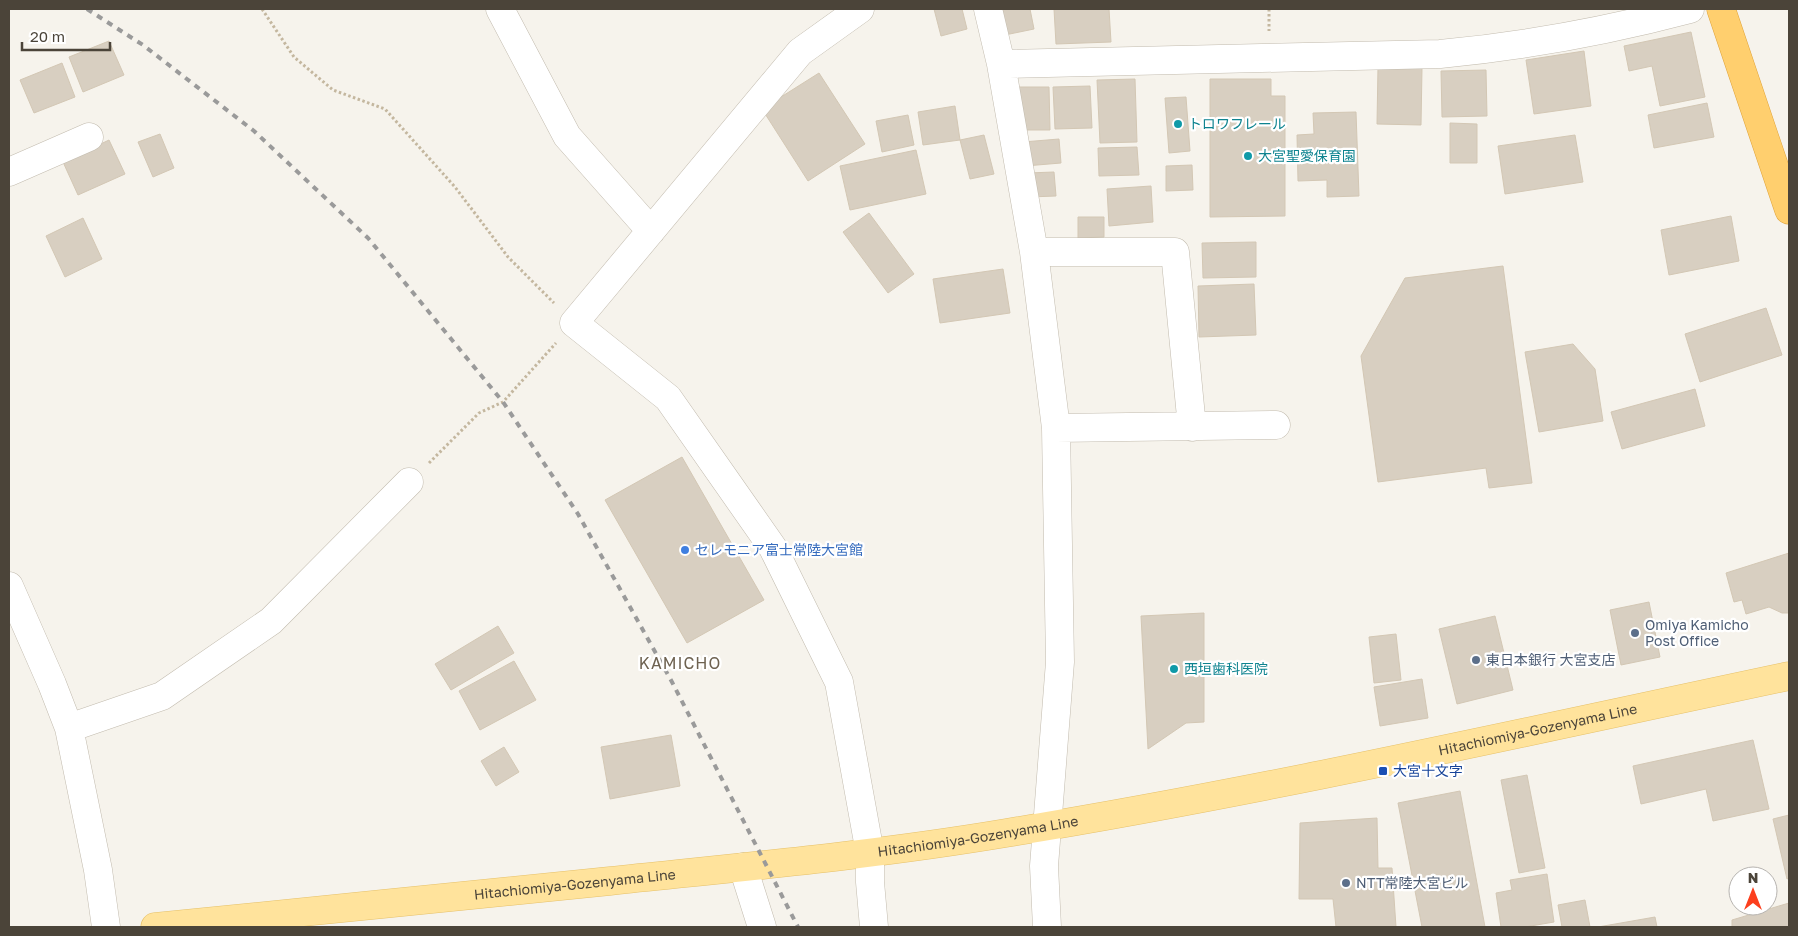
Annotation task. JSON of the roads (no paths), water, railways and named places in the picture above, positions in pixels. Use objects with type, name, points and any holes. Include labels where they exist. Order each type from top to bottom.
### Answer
[{"type":"highway","points":[[1721,9],[1789,210]]},
{"type":"main road","name":"Hitachiomiya-Gozenyama Line","points":[[155,927],[870,853],[1048,826],[1262,786],[1789,676]]},
{"type":"street","points":[[500,9],[567,136],[651,231]]},
{"type":"street","points":[[860,9],[800,52],[574,323],[668,398],[773,548],[839,682],[870,853],[870,882],[874,927]]},
{"type":"street","points":[[988,9],[1001,64],[1034,252],[1056,428],[1060,662],[1044,866],[1047,927]]},
{"type":"street","points":[[1001,64],[1440,54],[1510,47],[1624,26],[1690,9]]},
{"type":"street","points":[[9,172],[88,137]]},
{"type":"street","points":[[1034,252],[1176,252],[1192,427]]},
{"type":"street","points":[[1056,428],[1276,425]]},
{"type":"street","points":[[68,728],[162,696],[271,621],[409,482]]},
{"type":"street","points":[[9,586],[52,684],[68,728],[98,870],[106,927]]},
{"type":"street","points":[[743,867],[762,927]]},
{"type":"railway","points":[[87,9],[143,45],[254,131],[368,238],[503,402],[578,514],[672,682],[798,927]]},
{"type":"place","name":"トロワフレール","points":[[1178,124]]},
{"type":"place","name":"大宮聖愛保育園","points":[[1248,156]]},
{"type":"place","name":"セレモニア富士常陸大宮館","points":[[685,550]]},
{"type":"place","name":"Omiya Kamicho Post Office","points":[[1635,633]]},
{"type":"place","name":"東日本銀行 大宮支店","points":[[1476,660]]},
{"type":"place","name":"西垣歯科医院","points":[[1174,669]]},
{"type":"place","name":"大宮十文字","points":[[1383,771]]},
{"type":"place","name":"NTT常陸大宮ビル","points":[[1346,883]]},
{"type":"district","name":"KAMICHO","points":[[680,663]]}]
